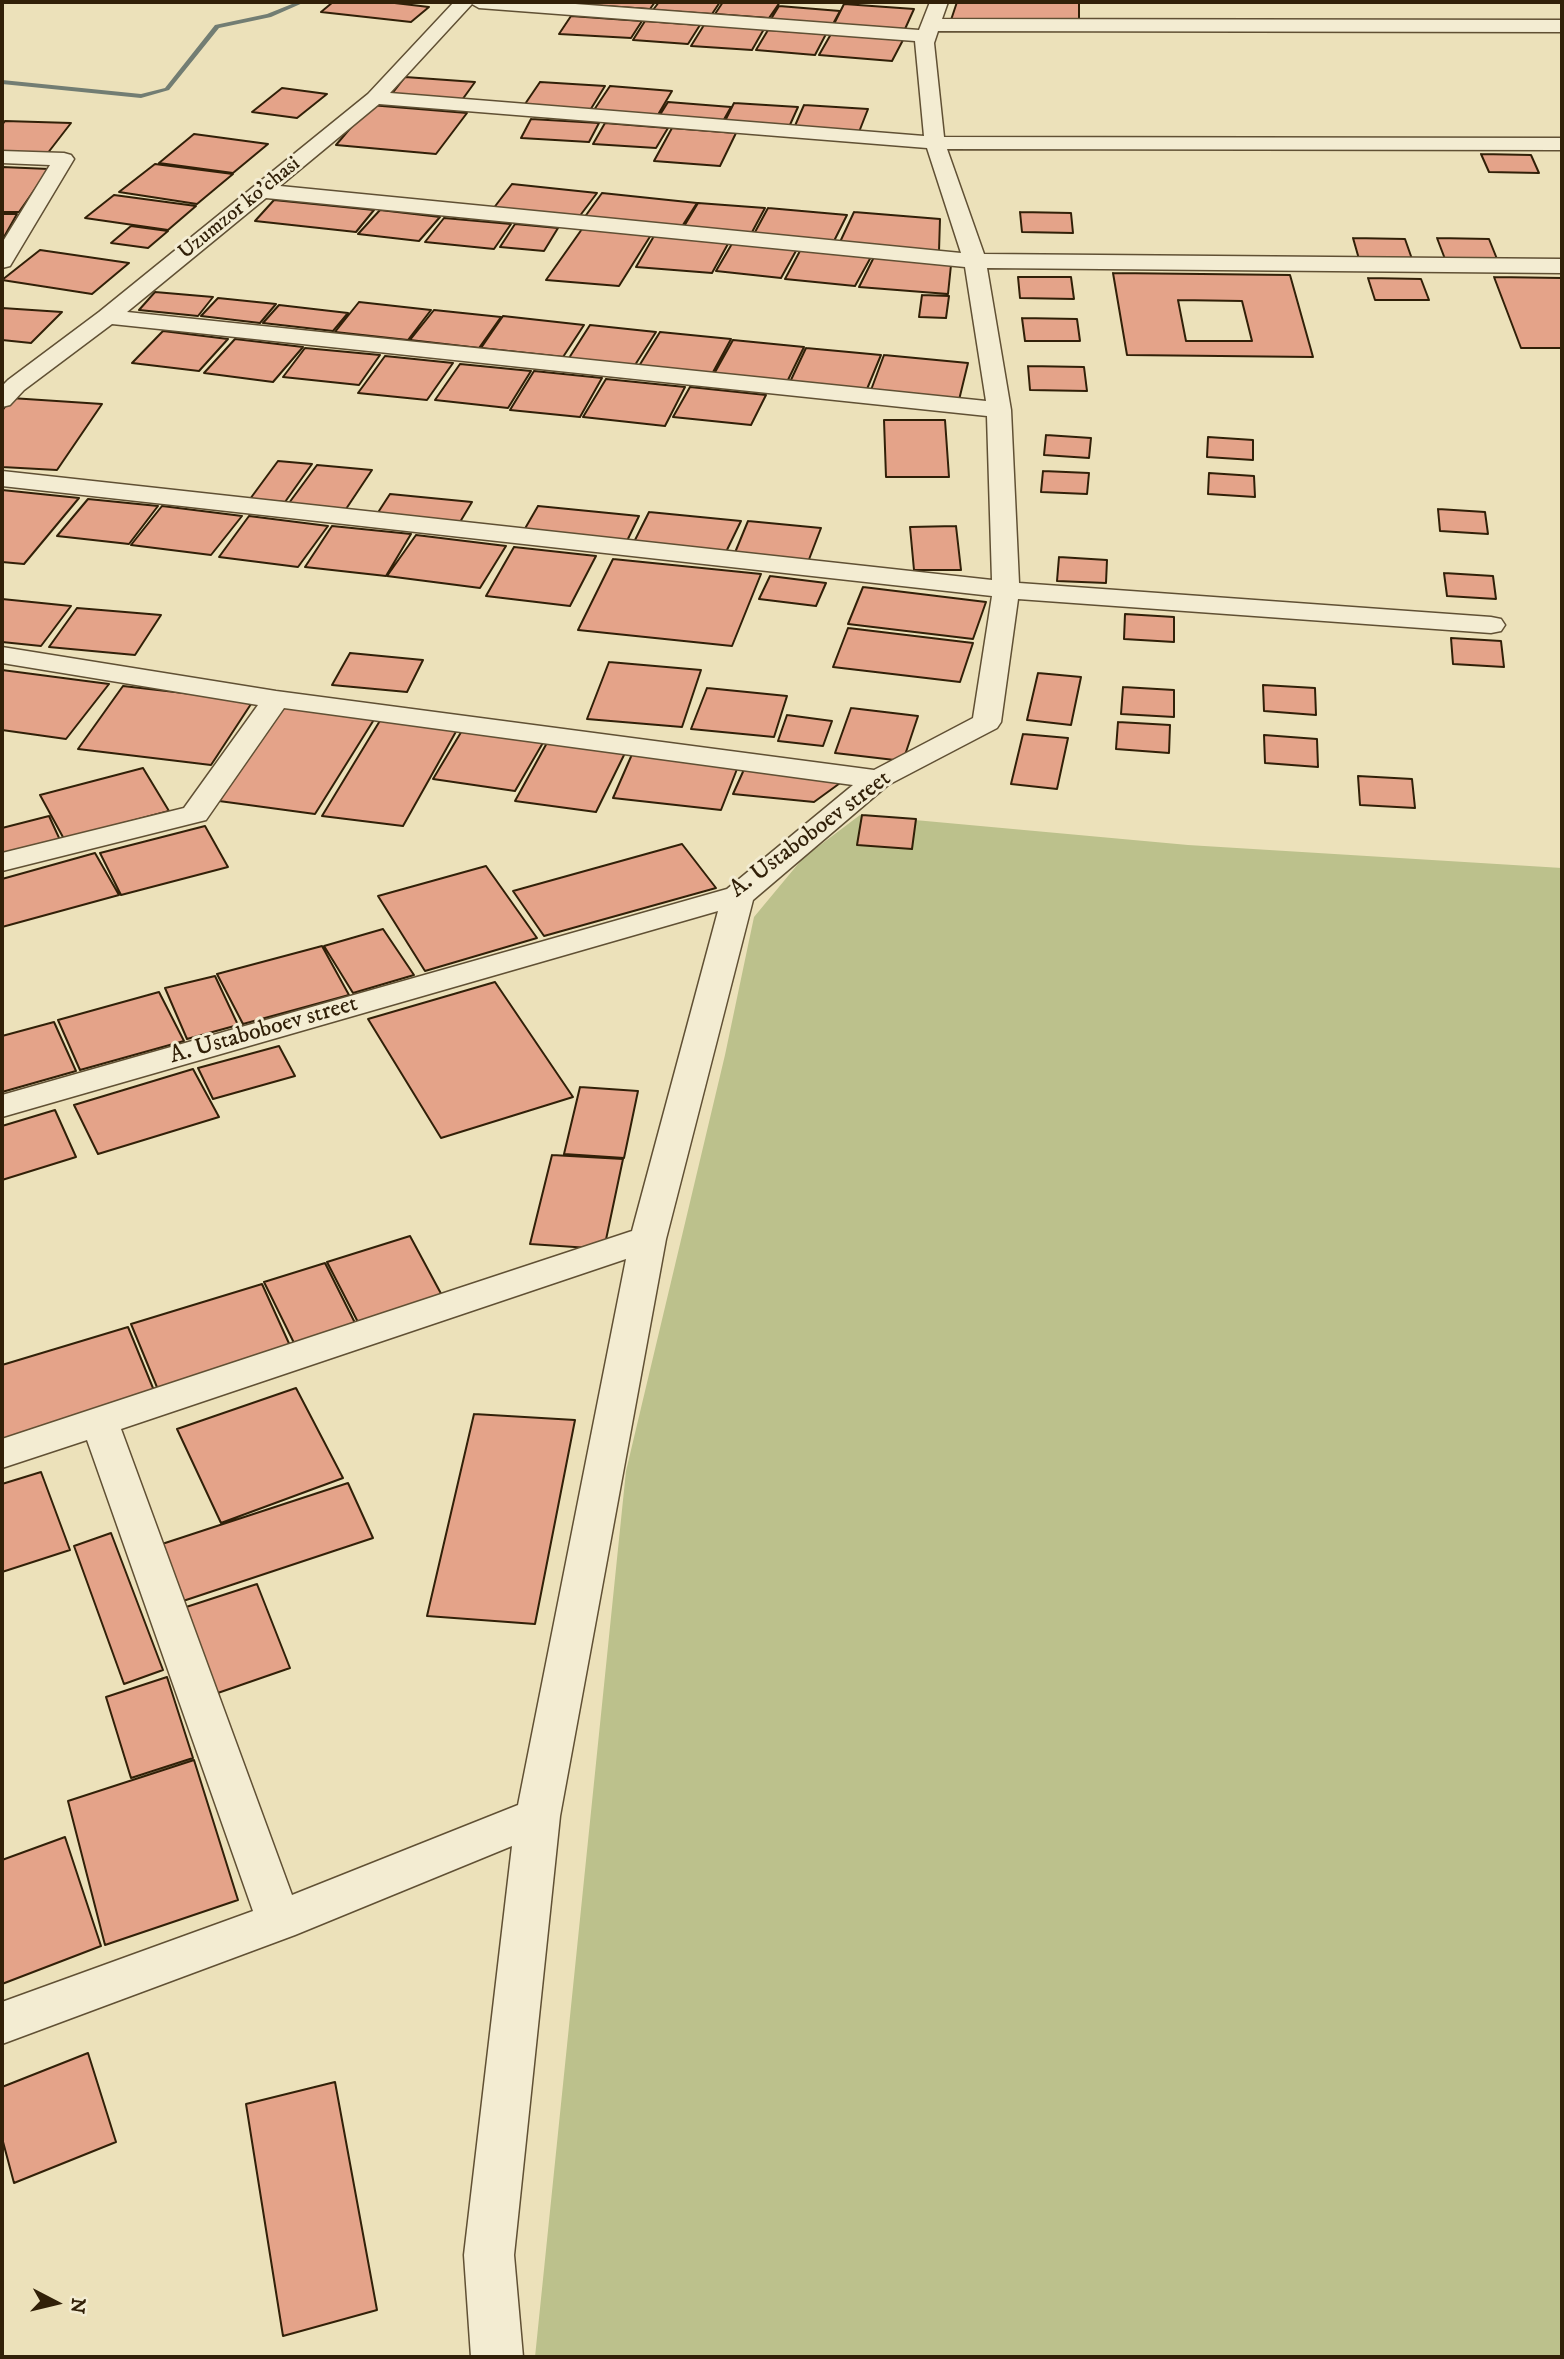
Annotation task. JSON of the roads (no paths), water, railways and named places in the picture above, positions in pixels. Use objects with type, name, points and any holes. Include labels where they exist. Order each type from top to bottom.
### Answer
[{"type":"street","name":"Uzumzor ko'chasi","points":[[7,389],[107,317],[375,98],[464,2]]},
{"type":"street","points":[[479,2],[932,21],[1562,26]]},
{"type":"street","name":"A. Ustaboboev street","points":[[2,1106],[738,897],[878,779],[987,722],[1006,590],[999,410],[975,261],[935,143],[924,43],[932,21]]},
{"type":"street","points":[[375,98],[935,143],[1562,144]]},
{"type":"street","points":[[2,157],[64,159],[2,261]]},
{"type":"street","points":[[262,191],[975,261],[1562,266]]},
{"type":"street","points":[[107,317],[999,410]]},
{"type":"street","points":[[2,478],[1006,590],[1491,625]]},
{"type":"street","points":[[2,654],[276,699],[878,779]]},
{"type":"street","points":[[2,862],[194,814],[276,699]]},
{"type":"street","points":[[496,2357],[489,2255],[538,1816],[648,1239],[738,897]]},
{"type":"street","points":[[2,1454],[648,1239]]},
{"type":"street","points":[[99,1421],[279,1921]]},
{"type":"street","points":[[2,2023],[279,1921],[538,1816]]},
{"type":"waterway","points":[[2,82],[141,96],[167,89],[217,26],[269,16],[302,2]]}]
